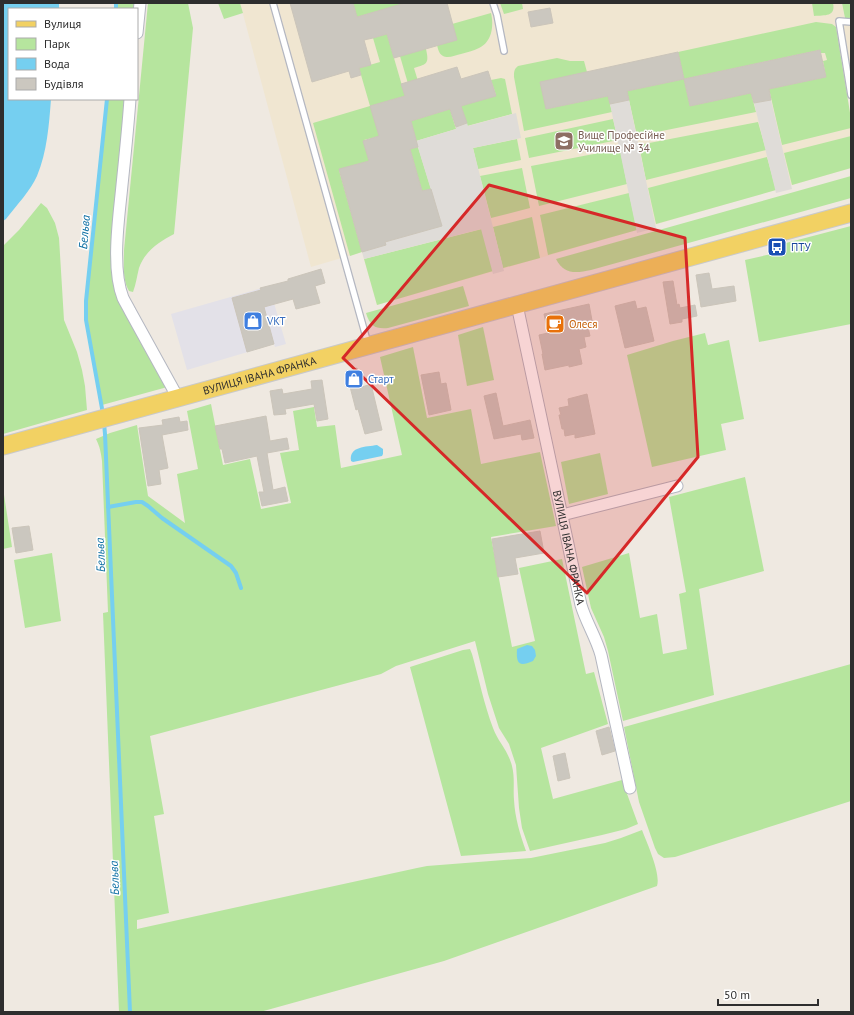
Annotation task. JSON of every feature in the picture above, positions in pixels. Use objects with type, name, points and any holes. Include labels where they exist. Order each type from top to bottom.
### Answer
[{"type":"main road","name":"ВУЛИЦЯ ІВАНА ФРАНКА","points":[[3,446],[851,213]]},
{"type":"street","points":[[138,23],[140,3]]},
{"type":"street","points":[[130,100],[117,248],[119,284],[123,298],[130,312],[178,398]]},
{"type":"street","name":"ВУЛИЦЯ ІВАНА ФРАНКА","points":[[517,305],[581,605],[598,644],[601,655],[630,788]]},
{"type":"street","points":[[562,515],[677,486]]},
{"type":"lane","points":[[273,3],[368,346]]},
{"type":"lane","points":[[493,3],[497,15],[504,51]]},
{"type":"lane","points":[[851,22],[839,21],[851,95]]},
{"type":"highlighted area","points":[[489,185],[685,238],[698,457],[587,593],[343,358]]},
{"type":"shaded area","name":"Вище Професійне Училище № 34","points":[[240,3],[842,3],[845,18],[851,19],[851,73],[844,74],[851,119],[851,168],[377,305],[362,252],[311,267]]},
{"type":"shaded area","points":[[629,100],[656,228],[637,233],[610,104]]},
{"type":"shaded area","points":[[771,100],[792,189],[776,193],[754,103]]},
{"type":"shaded area","points":[[516,113],[521,138],[473,148],[504,271],[493,274],[481,229],[364,259],[362,252],[386,245],[385,242],[442,226],[416,141],[456,129],[456,127],[467,123],[468,126]]},
{"type":"shaded area","points":[[269,286],[286,344],[275,347],[274,344],[187,370],[171,314]]},
{"type":"green space","points":[[116,3],[140,3],[138,8],[116,8]]},
{"type":"green space","points":[[148,3],[188,3],[193,28],[174,234],[163,240],[145,257],[139,268],[133,292],[129,291],[125,281],[124,250]]},
{"type":"green space","points":[[218,3],[240,3],[243,13],[224,19]]},
{"type":"green space","points":[[353,3],[403,3],[403,4],[357,17]]},
{"type":"green space","points":[[500,3],[522,3],[523,9],[504,14]]},
{"type":"green space","points":[[812,3],[833,3],[833,11],[826,15],[814,16]]},
{"type":"green space","points":[[842,3],[851,3],[851,19],[845,18]]},
{"type":"green space","points":[[491,13],[492,28],[487,42],[474,50],[452,56],[445,57],[441,54],[437,45],[452,24]]},
{"type":"green space","points":[[816,22],[832,24],[836,27],[851,119],[851,128],[782,145],[769,89],[826,77],[823,61],[827,60],[825,53],[821,53],[820,50],[684,79],[678,52]]},
{"type":"green space","points":[[393,32],[426,49],[427,60],[425,64],[414,68],[421,91],[411,94]]},
{"type":"green space","points":[[387,34],[405,96],[371,106],[388,134],[364,140],[369,161],[339,170],[362,252],[350,256],[313,123],[370,106],[359,68],[380,62],[373,38]]},
{"type":"green space","points":[[557,58],[570,61],[584,61],[587,72],[546,109],[608,96],[612,112],[524,131],[514,77],[515,69],[518,66]]},
{"type":"green space","points":[[501,78],[505,79],[512,114],[467,126],[461,106],[496,95],[491,80]]},
{"type":"green space","points":[[684,79],[690,106],[751,93],[756,112],[637,136],[627,91]]},
{"type":"green space","points":[[107,100],[130,100],[119,284],[171,386],[102,405],[86,320],[86,301]]},
{"type":"green space","points":[[450,109],[456,129],[416,141],[411,121]]},
{"type":"green space","points":[[613,119],[618,140],[529,158],[525,138]]},
{"type":"green space","points":[[758,122],[766,150],[646,180],[639,145]]},
{"type":"green space","points":[[851,136],[851,168],[792,185],[784,153]]},
{"type":"green space","points":[[517,139],[521,160],[478,169],[473,148]]},
{"type":"green space","points":[[418,147],[431,189],[422,191],[410,149]]},
{"type":"green space","points":[[620,149],[627,184],[539,206],[531,166]]},
{"type":"green space","points":[[767,157],[776,190],[656,224],[648,188]]},
{"type":"green space","points":[[522,168],[530,208],[491,218],[480,176]]},
{"type":"green space","points":[[851,176],[851,198],[591,270],[571,272],[563,268],[556,259]]},
{"type":"green space","points":[[629,193],[637,230],[548,255],[540,215]]},
{"type":"green space","points":[[41,203],[47,208],[55,223],[59,238],[64,320],[77,352],[82,370],[87,410],[3,434],[3,246],[19,230]]},
{"type":"green space","points":[[532,217],[540,258],[503,268],[493,227]]},
{"type":"green space","points":[[851,226],[851,324],[759,342],[745,260],[780,252],[786,243]]},
{"type":"green space","points":[[482,229],[493,271],[377,305],[364,259]]},
{"type":"green space","points":[[463,286],[469,306],[388,328],[380,328],[371,324],[366,313]]},
{"type":"green space","points":[[483,327],[494,380],[467,386],[458,335]]},
{"type":"green space","points":[[705,333],[708,345],[729,340],[744,419],[721,424],[726,450],[652,467],[627,355]]},
{"type":"green space","points":[[413,347],[427,418],[471,409],[481,464],[540,452],[556,526],[491,537],[512,647],[535,641],[519,568],[562,559],[586,674],[594,672],[608,724],[541,748],[553,799],[622,780],[638,824],[626,829],[602,835],[530,851],[522,828],[516,765],[509,744],[499,728],[488,694],[475,641],[396,666],[381,674],[150,736],[164,814],[154,816],[169,913],[137,920],[137,929],[427,866],[531,858],[605,843],[642,830],[655,866],[658,881],[657,886],[444,961],[260,1012],[119,1012],[103,613],[108,612],[102,461],[96,439],[137,425],[148,496],[185,523],[177,474],[198,469],[187,411],[211,404],[223,465],[250,459],[261,509],[291,503],[280,453],[299,450],[293,411],[314,407],[317,427],[335,425],[341,468],[402,455],[380,357]]},
{"type":"green space","points":[[600,453],[608,494],[569,504],[561,462]]},
{"type":"green space","points":[[745,477],[764,571],[699,589],[714,695],[623,721],[608,651],[604,637],[591,608],[582,567],[629,553],[640,618],[657,614],[663,654],[687,649],[679,594],[686,592],[669,497]]},
{"type":"green space","points":[[3,488],[12,547],[3,549]]},
{"type":"green space","points":[[52,553],[61,621],[25,628],[14,560]]},
{"type":"green space","points":[[470,649],[493,728],[508,755],[512,766],[515,813],[526,851],[461,856],[410,667]]},
{"type":"green space","points":[[851,664],[851,801],[675,857],[664,858],[658,854],[639,802],[624,727]]},
{"type":"water","points":[[3,3],[59,3],[59,8],[8,8],[8,100],[51,100],[45,148],[37,176],[27,192],[3,221]]},
{"type":"water","points":[[377,445],[383,449],[382,456],[353,462],[351,461],[351,456],[355,450]]},
{"type":"water","points":[[527,645],[532,646],[535,650],[536,656],[533,661],[524,664],[519,663],[517,658],[517,649]]},
{"type":"building","points":[[290,3],[353,3],[357,17],[405,3],[447,3],[457,40],[394,58],[387,34],[364,40],[371,65],[359,68],[361,75],[351,78],[349,71],[312,82]]},
{"type":"building","points":[[550,8],[553,23],[531,27],[528,12]]},
{"type":"building","points":[[820,50],[826,77],[769,89],[771,100],[754,103],[751,93],[690,106],[684,79]]},
{"type":"building","points":[[678,52],[684,79],[627,91],[629,100],[610,104],[608,96],[546,109],[540,82]]},
{"type":"building","points":[[457,67],[461,79],[488,71],[496,96],[461,106],[467,123],[456,127],[450,109],[411,121],[418,147],[410,149],[422,191],[431,189],[442,226],[385,242],[386,245],[362,252],[339,169],[369,161],[363,141],[379,136],[370,106],[405,96],[401,84]]},
{"type":"building","points":[[321,269],[325,283],[315,286],[320,303],[296,309],[293,299],[264,307],[274,344],[247,352],[232,298],[261,290],[260,288],[288,281],[288,279]]},
{"type":"building","points":[[709,273],[712,289],[734,286],[736,301],[701,307],[696,275]]},
{"type":"building","points":[[673,281],[677,305],[679,304],[680,308],[695,305],[697,316],[682,319],[682,322],[670,324],[663,282]]},
{"type":"building","points":[[635,301],[637,309],[646,307],[654,341],[625,348],[615,306]]},
{"type":"building","points":[[589,304],[593,326],[588,327],[590,336],[584,337],[586,347],[579,349],[582,364],[545,370],[539,335],[548,333],[544,314]]},
{"type":"building","points":[[357,368],[362,387],[371,384],[382,430],[365,434],[358,409],[356,410],[346,371]]},
{"type":"building","points":[[439,372],[441,384],[446,383],[451,410],[429,415],[421,375]]},
{"type":"building","points":[[322,380],[328,419],[317,421],[314,404],[285,409],[286,414],[274,415],[270,391],[282,389],[283,394],[312,389],[311,381]]},
{"type":"building","points":[[496,393],[503,426],[530,420],[534,438],[522,440],[521,434],[494,439],[484,396]]},
{"type":"building","points":[[587,394],[595,434],[575,438],[575,434],[565,436],[559,415],[561,415],[559,408],[569,406],[568,399]]},
{"type":"building","points":[[266,416],[270,441],[287,438],[289,449],[267,453],[273,490],[285,487],[288,501],[262,506],[259,492],[264,492],[257,456],[225,463],[215,426]]},
{"type":"building","points":[[179,417],[180,422],[187,421],[188,430],[162,435],[168,468],[159,470],[161,484],[148,486],[139,428],[163,425],[162,420]]},
{"type":"building","points":[[29,526],[33,550],[16,553],[12,528]]},
{"type":"building","points":[[540,531],[544,553],[515,558],[518,574],[498,577],[492,539]]},
{"type":"building","points":[[609,727],[615,751],[602,755],[596,731]]},
{"type":"building","points":[[565,753],[570,778],[558,781],[553,756]]},
{"type":"waterway","name":"Бельва","points":[[116,3],[116,8]]},
{"type":"waterway","name":"Бельва","points":[[103,414],[86,320],[86,301],[107,100]]},
{"type":"waterway","name":"Бельва","points":[[104,423],[130,1012]]},
{"type":"waterway","points":[[108,507],[142,502],[162,518],[231,566],[236,573],[241,588]]},
{"type":"place","name":"Вище Професійне Училище № 34","points":[[564,141]]},
{"type":"place","name":"ПТУ","points":[[777,247]]},
{"type":"place","name":"VKT","points":[[253,321]]},
{"type":"place","name":"Олеся","points":[[555,324]]},
{"type":"place","name":"Старт","points":[[354,379]]}]
